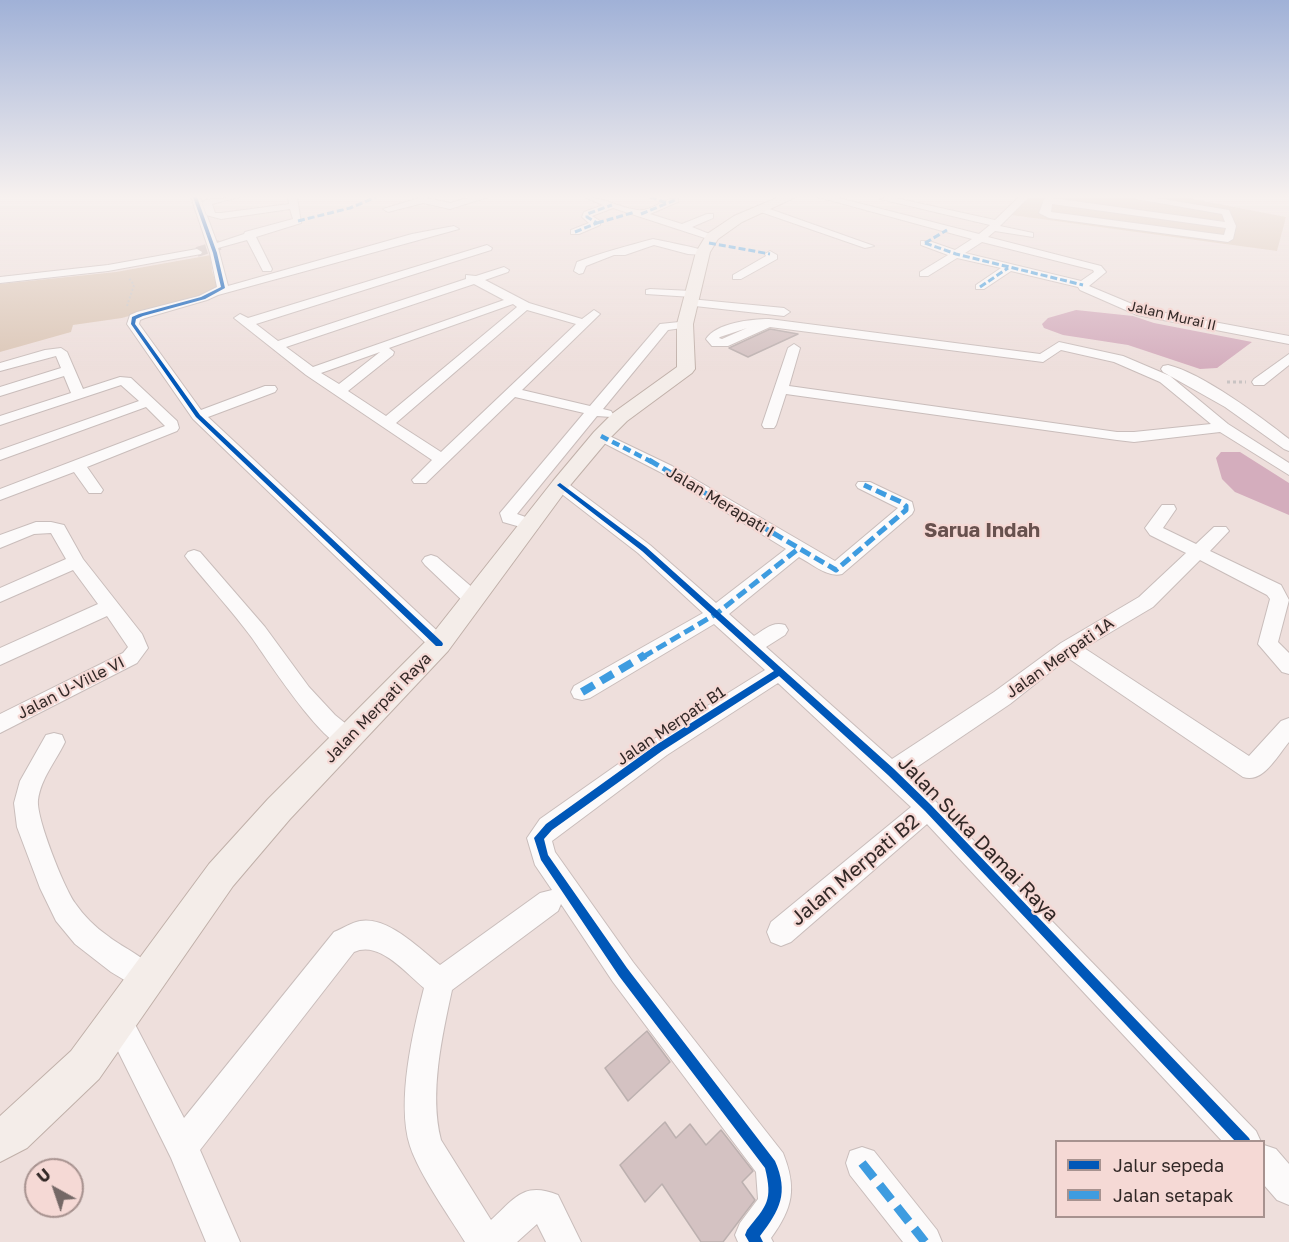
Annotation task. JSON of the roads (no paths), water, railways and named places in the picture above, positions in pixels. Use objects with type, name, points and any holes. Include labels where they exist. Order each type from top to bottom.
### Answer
[{"type":"main road","name":"Jalan Merpati Raya","points":[[0,1141],[12,1133],[85,1065],[221,875],[279,809],[439,644],[560,485],[601,436],[620,417],[686,369],[685,324],[705,255]]},
{"type":"street","points":[[0,280],[108,268],[181,255]]},
{"type":"street","points":[[215,255],[221,288]]},
{"type":"street","points":[[260,255],[267,269]]},
{"type":"street","points":[[318,255],[267,269],[221,288],[134,318],[133,324],[198,416],[439,644]]},
{"type":"street","points":[[221,288],[345,255]]},
{"type":"street","points":[[441,459],[311,372],[240,319],[464,255]]},
{"type":"street","points":[[579,271],[581,264],[606,255]]},
{"type":"street","points":[[737,277],[773,257],[771,255]]},
{"type":"street","points":[[924,274],[954,255]]},
{"type":"street","name":"Jalan Murai II","points":[[960,255],[1083,285],[1099,295],[1141,312],[1289,340]]},
{"type":"street","points":[[1044,255],[1101,270],[1083,285]]},
{"type":"street","points":[[420,480],[589,319],[520,303],[441,262]]},
{"type":"street","points":[[980,287],[1008,268]]},
{"type":"street","points":[[276,346],[504,270]]},
{"type":"street","points":[[650,292],[691,298],[788,319],[1043,358],[1059,346]]},
{"type":"street","points":[[311,372],[520,303]]},
{"type":"street","points":[[387,423],[520,303]]},
{"type":"street","points":[[769,323],[788,319]]},
{"type":"street","points":[[817,323],[937,331]]},
{"type":"street","points":[[531,525],[509,518],[508,513],[664,327],[685,324]]},
{"type":"street","points":[[339,391],[399,343]]},
{"type":"street","points":[[1037,343],[1146,364],[1196,383],[1224,400],[1289,447]]},
{"type":"street","points":[[769,425],[794,348]]},
{"type":"street","points":[[0,368],[61,352],[78,394]]},
{"type":"street","points":[[1259,382],[1287,362]]},
{"type":"street","points":[[1146,364],[1182,391],[1223,427],[1289,470]]},
{"type":"street","points":[[0,392],[68,370]]},
{"type":"street","points":[[0,421],[109,383],[126,381],[172,424],[172,428],[0,495]]},
{"type":"street","points":[[780,389],[1117,436],[1134,437],[1223,427]]},
{"type":"street","points":[[198,416],[270,390]]},
{"type":"street","points":[[511,392],[620,417]]},
{"type":"street","points":[[0,455],[148,402]]},
{"type":"street","name":"Jalan Merapati I","points":[[601,436],[666,469],[837,570],[906,510],[906,506],[901,502],[864,485]]},
{"type":"street","points":[[78,466],[95,490]]},
{"type":"street","name":"Jalan Suka Damai Raya","points":[[560,485],[644,549],[891,772],[928,808],[1243,1140]]},
{"type":"street","points":[[1168,509],[1154,528],[1160,533],[1274,590],[1280,598],[1268,644],[1289,666]]},
{"type":"street","points":[[0,542],[37,527],[49,525],[58,529],[76,562],[111,606],[0,657]]},
{"type":"street","name":"Jalan Merpati 1A","points":[[891,772],[1002,698],[1068,648],[1146,602],[1201,552],[1220,531]]},
{"type":"street","points":[[582,692],[716,614],[798,549]]},
{"type":"street","points":[[194,556],[258,632],[301,693],[327,722],[348,739]]},
{"type":"street","points":[[431,561],[474,600]]},
{"type":"street","points":[[0,595],[76,562]]},
{"type":"street","name":"Jalan U-Ville VI","points":[[0,724],[130,658],[138,648],[135,639],[111,606]]},
{"type":"street","points":[[752,646],[778,630]]},
{"type":"street","points":[[1068,648],[1251,770],[1289,728]]},
{"type":"street","name":"Jalan Merpati B1","points":[[756,1242],[752,1235],[775,1204],[776,1182],[771,1165],[623,972],[544,857],[539,838],[549,827],[659,748],[780,671]]},
{"type":"street","points":[[54,742],[27,794],[25,813],[30,831],[58,899],[68,917],[88,938],[146,979]]},
{"type":"street","name":"Jalan Merpati B2","points":[[781,932],[928,808]]},
{"type":"street","points":[[485,1242],[426,1146],[421,1125],[424,1047],[440,982],[549,902]]},
{"type":"street","points":[[182,1147],[344,942],[361,934],[384,938],[440,982]]},
{"type":"street","points":[[117,1018],[182,1147],[223,1242]]},
{"type":"street","points":[[862,1163],[925,1242]]},
{"type":"street","points":[[1265,1163],[1289,1188]]},
{"type":"street","points":[[492,1242],[532,1205],[546,1207],[564,1242]]},
{"type":"district","name":"Sarua Indah","points":[[982,531]]}]
